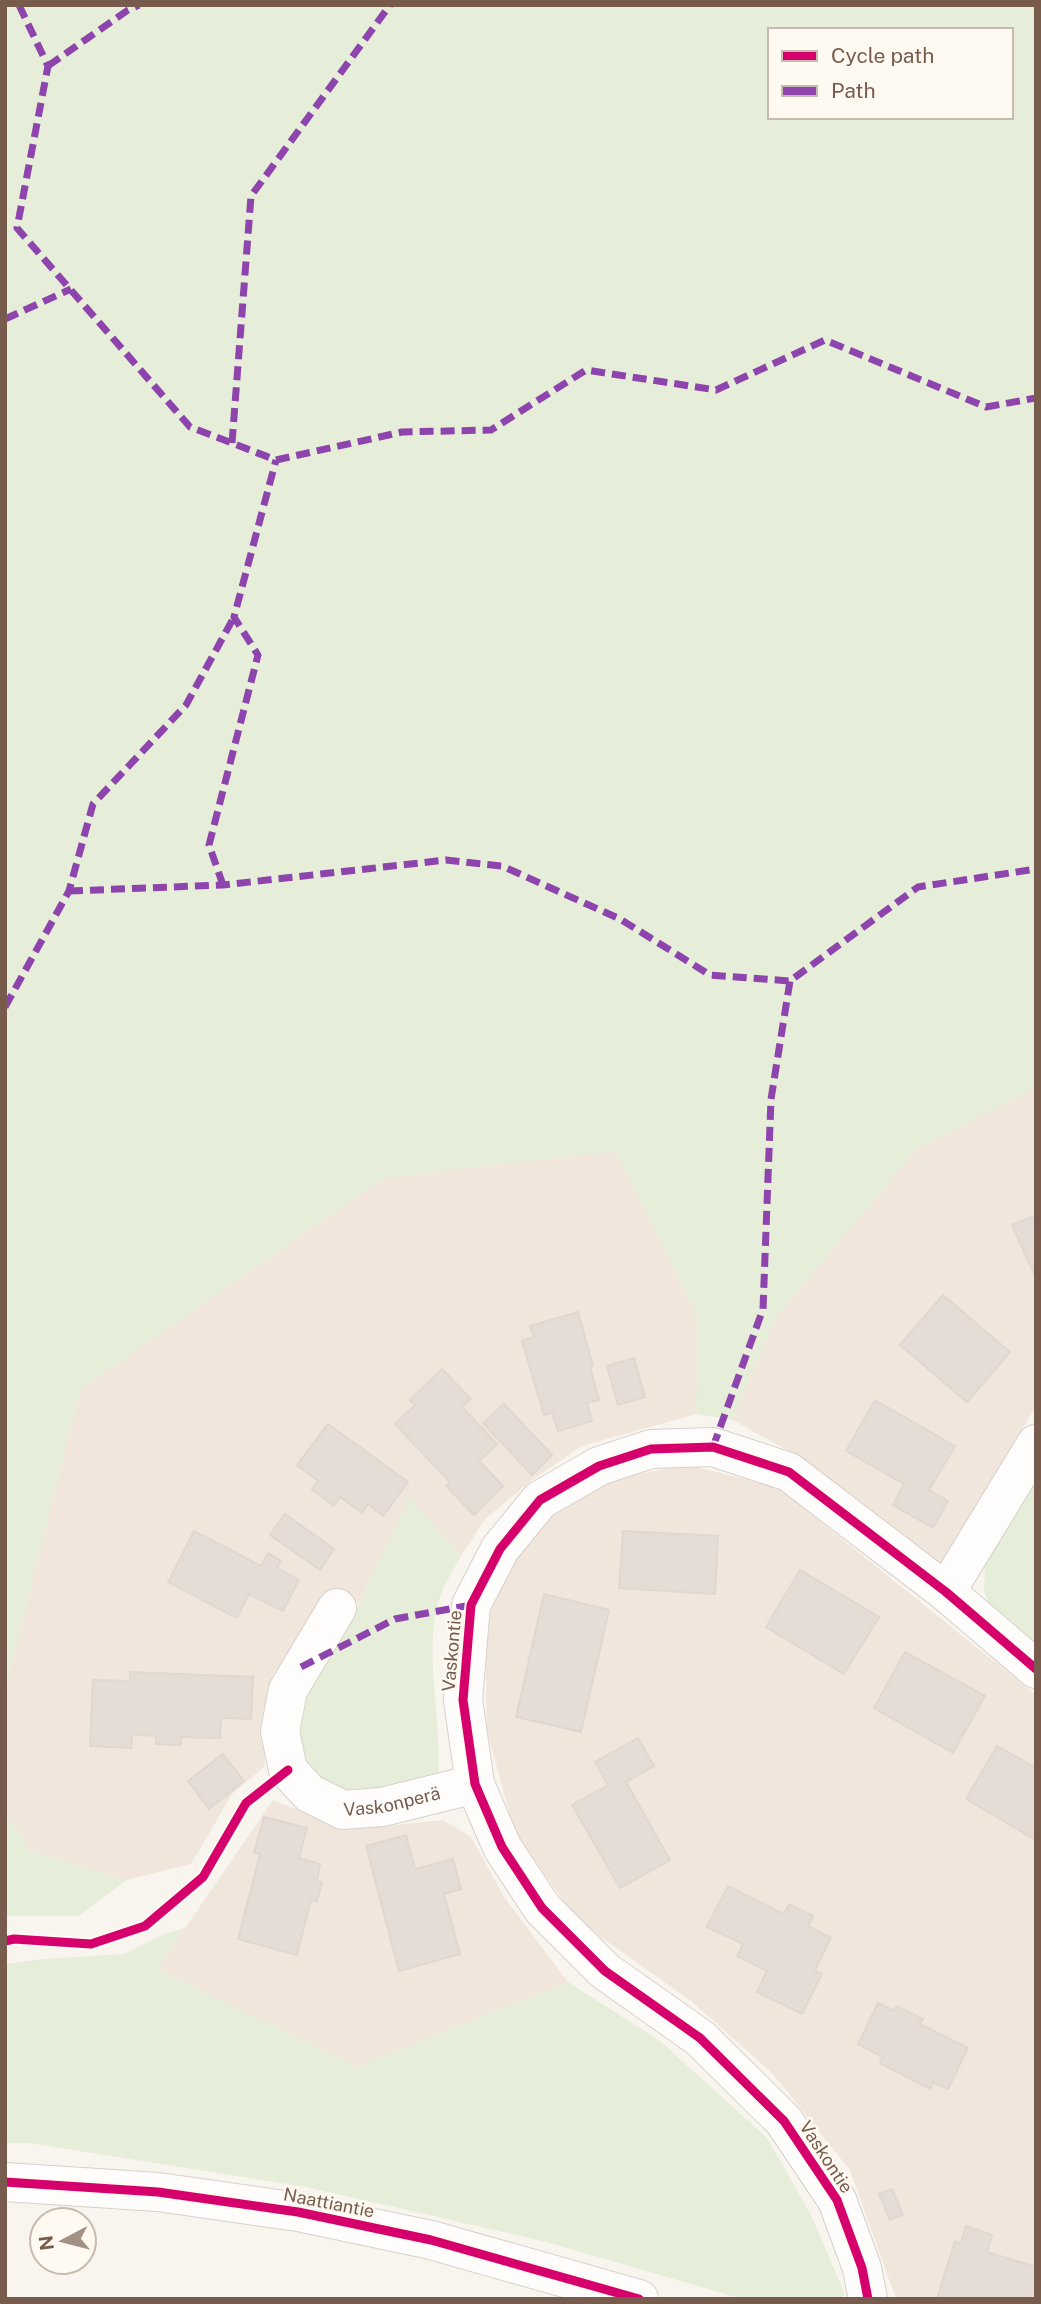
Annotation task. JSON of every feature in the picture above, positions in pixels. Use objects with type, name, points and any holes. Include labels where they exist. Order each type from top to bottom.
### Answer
[{"type":"street","points":[[946,1592],[1036,1444]]},
{"type":"street","name":"Vaskontie","points":[[868,2299],[862,2268],[837,2200],[784,2121],[700,2038],[606,1971],[542,1908],[502,1847],[474,1784],[464,1700],[471,1605],[500,1549],[540,1500],[599,1466],[651,1449],[713,1447],[789,1472],[946,1592],[1036,1669]]},
{"type":"street","name":"Vaskonperä","points":[[337,1608],[288,1690],[280,1731],[288,1770],[309,1793],[343,1810],[382,1807],[474,1784]]},
{"type":"street","name":"Naattiantie","points":[[5,2182],[158,2192],[298,2212],[431,2240],[639,2299]]},
{"type":"shaded area","points":[[1036,1087],[1036,1406],[942,1564],[799,1457],[733,1420],[775,1319],[917,1149]]},
{"type":"shaded area","points":[[615,1151],[698,1319],[696,1414],[582,1446],[532,1480],[485,1519],[461,1556],[409,1498],[359,1603],[335,1592],[272,1676],[264,1767],[232,1794],[191,1864],[127,1880],[31,1851],[5,1813],[5,1691],[80,1390],[384,1178]]},
{"type":"shaded area","points":[[688,1465],[777,1487],[1036,1695],[1036,2299],[896,2299],[850,2170],[773,2074],[692,2002],[577,1920],[515,1833],[487,1731],[485,1628],[511,1561],[551,1512],[604,1480]]},
{"type":"shaded area","points":[[273,1800],[347,1830],[443,1820],[471,1837],[504,1897],[568,1982],[357,2067],[157,1969]]},
{"type":"green space","points":[[5,5],[1036,5],[1036,1087],[917,1149],[775,1319],[733,1420],[696,1414],[698,1319],[615,1151],[384,1178],[80,1390],[5,1691]]},
{"type":"green space","points":[[1036,1476],[1036,1648],[995,1615],[984,1592],[985,1560]]},
{"type":"green space","points":[[409,1497],[461,1556],[443,1589],[436,1610],[433,1633],[438,1778],[363,1796],[327,1788],[303,1766],[295,1732],[304,1696],[354,1614]]},
{"type":"green space","points":[[5,1813],[31,1851],[127,1880],[78,1916],[5,1916]]},
{"type":"green space","points":[[185,1928],[157,1969],[357,2067],[568,1982],[660,2041],[767,2138],[812,2217],[845,2295],[837,2299],[742,2299],[547,2242],[306,2187],[29,2143],[5,2143],[5,1964],[124,1954],[164,1934]]},
{"type":"building","points":[[1036,1215],[1036,1278],[1012,1225]]},
{"type":"building","points":[[943,1295],[1010,1352],[967,1402],[900,1345]]},
{"type":"building","points":[[578,1312],[599,1400],[587,1403],[592,1421],[558,1431],[552,1413],[544,1415],[522,1341],[534,1337],[530,1326]]},
{"type":"building","points":[[634,1358],[645,1397],[618,1405],[607,1366]]},
{"type":"building","points":[[442,1369],[471,1399],[462,1407],[497,1444],[479,1461],[503,1486],[474,1515],[446,1486],[450,1482],[395,1424],[415,1405],[410,1400]]},
{"type":"building","points":[[875,1400],[955,1446],[929,1490],[948,1501],[933,1528],[893,1505],[904,1484],[846,1451]]},
{"type":"building","points":[[504,1404],[552,1455],[532,1475],[483,1423]]},
{"type":"building","points":[[328,1424],[408,1482],[383,1516],[368,1504],[362,1513],[340,1497],[334,1506],[312,1489],[318,1481],[297,1465]]},
{"type":"building","points":[[285,1514],[334,1549],[320,1570],[270,1535]]},
{"type":"building","points":[[194,1531],[261,1566],[268,1553],[281,1561],[277,1568],[299,1580],[283,1611],[249,1594],[237,1618],[168,1582]]},
{"type":"building","points":[[623,1531],[718,1536],[715,1594],[619,1588]]},
{"type":"building","points":[[800,1570],[879,1617],[844,1674],[766,1627]]},
{"type":"building","points":[[544,1594],[609,1610],[581,1732],[516,1717]]},
{"type":"building","points":[[905,1652],[985,1696],[953,1753],[874,1708]]},
{"type":"building","points":[[130,1672],[253,1677],[251,1719],[221,1718],[220,1738],[181,1737],[181,1745],[156,1744],[156,1736],[132,1734],[131,1748],[90,1746],[93,1680],[130,1681]]},
{"type":"building","points":[[638,1738],[654,1766],[626,1782],[670,1860],[620,1888],[572,1805],[608,1785],[595,1762]]},
{"type":"building","points":[[997,1746],[1036,1768],[1036,1840],[966,1799]]},
{"type":"building","points":[[223,1754],[244,1781],[209,1809],[188,1781]]},
{"type":"building","points":[[264,1817],[307,1828],[299,1858],[320,1864],[317,1881],[322,1882],[317,1901],[311,1900],[297,1955],[238,1939],[260,1854],[254,1853]]},
{"type":"building","points":[[406,1835],[415,1869],[453,1859],[461,1889],[444,1894],[460,1954],[399,1971],[366,1846]]},
{"type":"building","points":[[728,1886],[784,1914],[789,1904],[813,1916],[808,1926],[831,1938],[815,1970],[822,1974],[802,2014],[757,1992],[767,1971],[737,1956],[743,1944],[707,1927]]},
{"type":"building","points":[[878,2003],[894,2011],[897,2006],[923,2019],[920,2024],[968,2048],[948,2089],[933,2082],[930,2089],[880,2063],[883,2057],[858,2044]]},
{"type":"building","points":[[892,2189],[903,2215],[890,2220],[879,2194]]},
{"type":"building","points":[[966,2226],[992,2235],[987,2252],[1036,2267],[1036,2299],[937,2299],[955,2241],[961,2243]]},
{"type":"marked path","points":[[19,5],[48,66],[17,228],[190,427],[276,460],[402,432],[491,430],[586,370],[716,390],[825,340],[986,407],[1036,398]]},
{"type":"marked path","points":[[48,66],[139,5]]},
{"type":"marked path","points":[[232,443],[251,196],[390,5]]},
{"type":"marked path","points":[[5,319],[71,289]]},
{"type":"marked path","points":[[223,885],[209,845],[258,655],[234,617],[276,460]]},
{"type":"marked path","points":[[5,1007],[69,891],[93,804],[186,705],[234,617]]},
{"type":"marked path","points":[[69,891],[223,885],[446,860],[502,866],[620,919],[710,975],[790,981],[918,887],[1036,869]]},
{"type":"marked path","points":[[713,1447],[763,1309],[771,1099],[790,981]]},
{"type":"marked path","points":[[301,1667],[395,1619],[471,1605]]},
{"type":"cycle path","points":[[868,2299],[862,2268],[837,2200],[784,2121],[700,2038],[605,1971],[542,1908],[502,1847],[475,1784],[463,1700],[471,1605],[500,1549],[540,1500],[599,1466],[651,1449],[713,1447],[789,1472],[946,1592],[1036,1669]]},
{"type":"cycle path","points":[[5,1941],[14,1939],[91,1944],[145,1926],[203,1877],[246,1803],[288,1770]]},
{"type":"cycle path","points":[[5,2182],[158,2192],[298,2212],[431,2240],[639,2299]]}]
